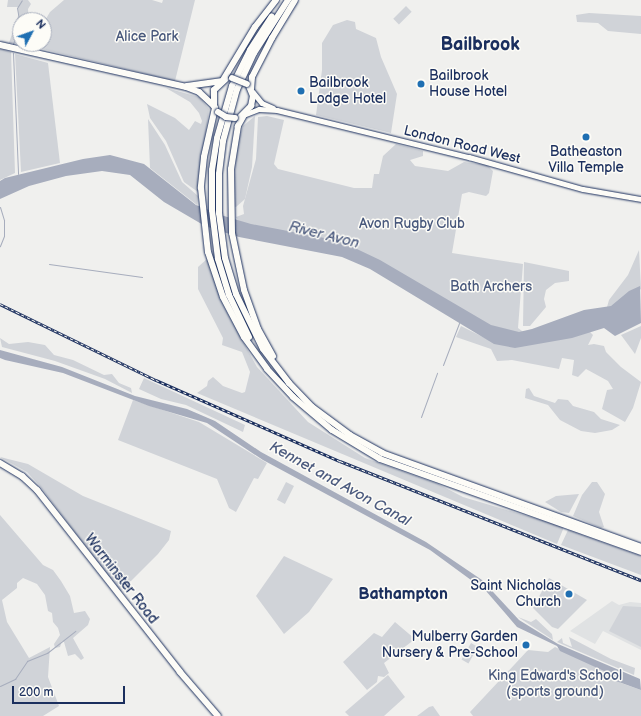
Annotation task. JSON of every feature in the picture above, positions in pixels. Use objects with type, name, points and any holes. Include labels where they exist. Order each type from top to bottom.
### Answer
[{"type":"highway","points":[[276,0],[255,27],[223,80],[214,90],[215,109],[204,157],[201,188],[204,232],[213,270],[244,337],[284,387],[332,430],[380,458],[641,552]]},
{"type":"highway","points":[[283,0],[250,50],[232,86],[217,138],[211,188],[215,243],[222,274],[246,332],[284,387]]},
{"type":"highway","points":[[288,0],[260,42],[237,89],[223,140],[218,189],[221,236],[231,278],[245,314],[263,349],[302,398],[328,419],[366,444],[398,460],[641,547]]},
{"type":"highway","points":[[295,0],[272,38],[252,79],[250,88],[252,106],[238,126],[234,144],[230,191],[232,233],[241,282],[258,329],[274,358],[297,389],[328,419]]},
{"type":"highway","points":[[1,45],[181,86],[199,92],[215,109],[226,117],[235,118],[245,114]]},
{"type":"highway","points":[[181,86],[232,78],[250,88]]},
{"type":"highway","name":"Warminster Road","points":[[0,463],[22,476],[37,490],[180,672],[218,716]]},
{"type":"street","name":"London Road West","points":[[250,88],[261,102],[277,110]]},
{"type":"street","name":"London Road West","points":[[245,114],[259,109],[277,110],[469,157],[576,187],[641,199]]},
{"type":"shaded area","points":[[612,601],[619,605],[630,602],[641,603],[641,650],[603,631],[595,644],[570,631]]},
{"type":"green space","points":[[8,0],[28,0],[31,4],[28,9],[28,12],[18,12],[18,7],[7,7]]},
{"type":"green space","name":"Alice Park","points":[[64,0],[152,0],[162,3],[163,0],[195,0],[175,81],[52,51],[52,12],[50,12]]},
{"type":"green space","points":[[406,6],[412,12],[399,24],[393,19]]},
{"type":"green space","points":[[589,13],[641,16],[641,34],[608,31],[598,23],[577,22],[576,15]]},
{"type":"green space","points":[[347,20],[355,22],[356,29],[376,38],[381,57],[397,94],[391,133],[316,115],[322,70],[322,43],[333,25]]},
{"type":"green space","points":[[12,34],[12,43],[9,43]]},
{"type":"green space","points":[[0,49],[11,52],[15,173],[0,180]]},
{"type":"green space","points":[[15,54],[48,63],[60,163],[21,172]]},
{"type":"green space","points":[[166,88],[199,97],[209,109],[198,192],[184,182],[166,141],[150,118],[147,104],[175,118],[189,130],[195,121],[201,124],[202,121],[199,113],[190,102]]},
{"type":"green space","points":[[255,116],[252,167],[245,199],[236,207],[232,206],[237,145],[243,126]]},
{"type":"green space","points":[[267,116],[284,120],[274,164],[278,169],[354,188],[372,188],[374,174],[379,174],[383,156],[396,144],[423,151],[423,156],[410,160],[415,166],[448,171],[464,162],[487,165],[493,171],[489,193],[486,196],[469,192],[462,194],[452,253],[523,264],[518,328],[526,334],[487,326],[398,272],[240,225],[236,217],[244,214],[243,206],[256,159],[258,117]]},
{"type":"green space","points":[[148,119],[165,145],[182,182],[198,196],[197,205],[150,168]]},
{"type":"green space","points":[[639,250],[641,289],[618,307],[607,307],[609,300],[628,275]]},
{"type":"green space","points":[[207,259],[223,305],[257,367],[308,422],[365,458],[438,484],[463,497],[564,527],[557,544],[197,393],[207,386],[208,381],[213,377],[223,386],[242,393],[245,392],[250,372],[242,352],[222,345],[223,338],[198,289],[198,267]]},
{"type":"green space","points":[[524,262],[569,271],[569,281],[555,283],[546,290],[544,299],[546,307],[530,326],[523,326]]},
{"type":"green space","points":[[461,326],[493,342],[589,331],[593,335],[588,345],[594,344],[604,346],[606,352],[621,367],[641,382],[633,408],[625,422],[602,409],[607,390],[613,389],[608,381],[586,369],[578,377],[572,375],[574,360],[562,358],[559,369],[512,360],[497,361],[491,349],[456,337]]},
{"type":"green space","points":[[641,326],[641,338],[635,354],[621,335]]},
{"type":"green space","points":[[0,338],[9,344],[28,342],[45,345],[54,355],[73,360],[104,375],[112,374],[119,383],[131,388],[132,393],[105,379],[55,361],[2,347]]},
{"type":"green space","points":[[144,378],[245,425],[243,432],[186,405],[161,399],[139,389]]},
{"type":"green space","points":[[529,388],[534,396],[555,403],[558,399],[568,400],[573,406],[594,412],[601,419],[620,425],[612,430],[595,433],[581,431],[560,420],[548,405],[525,398],[526,389]]},
{"type":"green space","points":[[133,400],[199,422],[267,463],[258,479],[254,478],[236,512],[229,508],[217,479],[118,440]]},
{"type":"green space","points":[[0,457],[28,464],[83,496],[171,531],[169,540],[158,554],[120,592],[40,486],[27,472]]},
{"type":"green space","points":[[286,482],[294,486],[285,504],[277,500]]},
{"type":"green space","points":[[592,482],[597,482],[605,494],[599,512],[604,527],[601,528],[573,516],[582,495]]},
{"type":"green space","points":[[579,494],[569,513],[561,512],[545,502],[556,496]]},
{"type":"green space","points":[[0,515],[43,565],[53,570],[70,596],[74,613],[85,611],[90,619],[88,625],[73,638],[84,658],[81,660],[75,654],[68,656],[64,642],[62,641],[60,647],[55,648],[54,644],[60,635],[58,628],[53,622],[52,613],[48,611],[45,595],[37,584],[23,578],[17,583],[17,588],[2,600],[7,622],[29,658],[50,647],[48,677],[59,706],[43,716],[0,716]]},
{"type":"green space","points":[[568,530],[641,556],[641,575],[561,545]]},
{"type":"green space","points":[[284,556],[333,579],[309,612],[284,634],[256,596]]},
{"type":"green space","points":[[549,578],[587,600],[558,629],[552,627],[533,608]]},
{"type":"green space","points":[[623,606],[641,607],[641,647],[609,631]]},
{"type":"green space","points":[[518,617],[531,622],[536,619],[552,634],[553,640]]},
{"type":"green space","points":[[395,622],[415,639],[384,663],[389,673],[384,677],[378,676],[377,682],[367,690],[343,662],[374,633],[382,637]]},
{"type":"green space","points":[[569,637],[611,659],[635,668],[634,675],[557,642],[562,638],[563,643],[572,647]]},
{"type":"green space","points":[[471,643],[478,647],[468,663],[462,659]]},
{"type":"green space","name":"King Edward's School (sports ground)","points":[[555,647],[606,672],[621,683],[641,690],[641,716],[473,716],[470,712],[528,650],[548,652]]},
{"type":"green space","points":[[388,675],[405,697],[384,716],[349,716],[345,712]]},
{"type":"green space","points":[[433,706],[440,716],[417,716],[429,707]]},
{"type":"water","points":[[110,155],[144,164],[196,205],[224,216],[251,224],[340,241],[380,260],[491,325],[519,332],[532,329],[584,310],[611,306],[629,291],[640,286],[641,323],[615,336],[604,328],[572,338],[515,348],[494,344],[370,269],[342,257],[239,237],[205,226],[164,202],[130,175],[102,171],[66,176],[29,186],[0,199],[0,181],[5,178],[83,159]]},
{"type":"water","points":[[0,350],[62,367],[135,396],[187,409],[215,421],[261,452],[426,542],[482,580],[519,620],[558,644],[640,679],[641,690],[616,681],[606,672],[560,651],[557,646],[517,627],[486,591],[430,550],[263,460],[207,423],[149,406],[63,373],[5,360],[0,358]]},
{"type":"waterway","points":[[18,12],[17,8],[22,0]]},
{"type":"waterway","points":[[13,53],[18,174]]},
{"type":"waterway","points":[[0,207],[4,220],[4,236],[0,246]]},
{"type":"waterway","points":[[49,264],[142,277]]},
{"type":"waterway","points":[[443,365],[459,323]]},
{"type":"waterway","points":[[421,417],[437,373]]},
{"type":"waterway","points":[[0,686],[15,679],[27,661],[47,653],[75,631]]},
{"type":"railway","points":[[0,304],[156,380],[340,461],[641,580]]},
{"type":"place","name":"Bailbrook House Hotel","points":[[421,84]]},
{"type":"place","name":"Bailbrook Lodge Hotel","points":[[301,91]]},
{"type":"place","name":"Batheaston Villa Temple","points":[[586,137]]},
{"type":"place","name":"Saint Nicholas Church","points":[[569,594]]},
{"type":"place","name":"Mulberry Garden Nursery & Pre-School","points":[[526,645]]},
{"type":"district","name":"Bailbrook","points":[[480,45]]},
{"type":"district","name":"Bathampton","points":[[403,595]]},
{"type":"park label","name":"Avon Rugby Club","points":[[412,224]]},
{"type":"park label","name":"Bath Archers","points":[[491,287]]},
{"type":"water label","name":"River Avon","points":[[324,235]]},
{"type":"water label","name":"Kennet and Avon Canal","points":[[340,484]]}]
